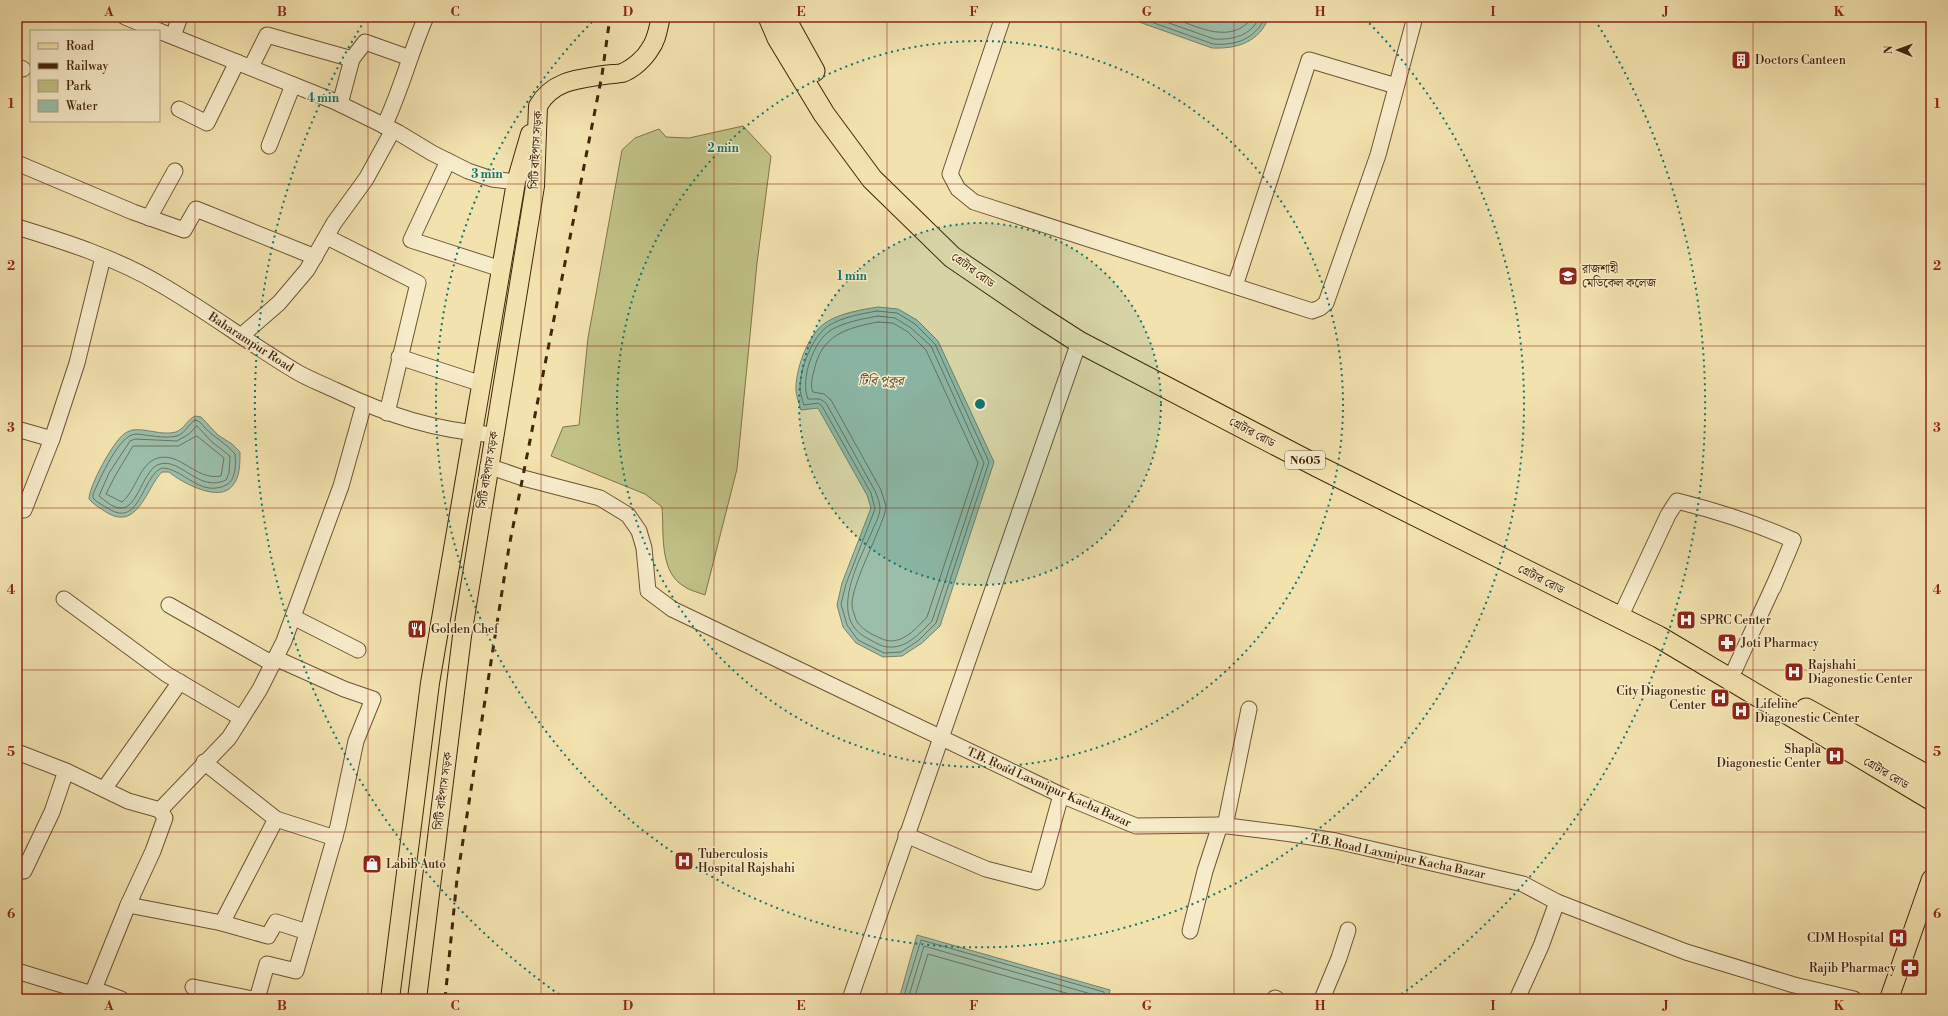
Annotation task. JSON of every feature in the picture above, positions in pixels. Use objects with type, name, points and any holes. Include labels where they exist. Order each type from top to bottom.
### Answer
[{"type":"highway","name":"গ্রেটার রোড","points":[[769,17],[778,38],[824,114],[872,179],[952,257],[1079,342],[1168,381]]},
{"type":"highway","name":"গ্রেটার রোড","points":[[784,17],[830,100],[874,161],[954,242],[1039,302],[1168,381],[1317,466],[1624,609],[1931,799]]},
{"type":"highway","name":"গ্রেটার রোড","points":[[1462,533],[1659,637],[1708,660],[1735,669],[1931,778]]},
{"type":"main road","name":"সিটি বাইপাস সড়ক","points":[[417,999],[462,636],[488,466],[535,186],[538,106],[544,95],[552,88],[579,79],[622,73],[639,62],[651,49],[657,35],[661,17]]},
{"type":"main road","points":[[390,999],[430,683],[516,182],[538,106]]},
{"type":"main road","points":[[1889,999],[1931,879]]},
{"type":"street","points":[[125,17],[156,30]]},
{"type":"street","points":[[180,17],[163,33],[340,104],[389,128],[468,171],[492,179],[516,182]]},
{"type":"street","points":[[241,336],[279,303],[307,270],[366,179],[389,128],[410,58],[426,17]]},
{"type":"street","points":[[1003,17],[950,174],[958,189],[974,202],[1312,311],[1320,308],[1326,303],[1378,155],[1415,17]]},
{"type":"street","points":[[251,68],[267,35],[352,59]]},
{"type":"street","points":[[340,104],[352,59],[365,42],[410,58]]},
{"type":"street","points":[[1235,286],[1309,60],[1396,86]]},
{"type":"street","points":[[179,109],[207,124],[237,62]]},
{"type":"street","points":[[269,146],[294,85]]},
{"type":"street","points":[[448,161],[410,240],[501,269]]},
{"type":"street","points":[[17,163],[149,218],[184,230],[196,209],[314,257]]},
{"type":"street","points":[[149,218],[175,170]]},
{"type":"street","name":"Baharampur Road","points":[[17,227],[64,242],[126,266],[160,283],[298,373],[364,404],[387,413],[434,427],[494,436]]},
{"type":"street","points":[[327,237],[418,283],[399,357],[387,413]]},
{"type":"street","points":[[24,510],[52,439],[77,363],[103,257]]},
{"type":"street","points":[[850,999],[1079,342]]},
{"type":"street","points":[[399,357],[482,384]]},
{"type":"street","points":[[160,810],[204,762],[229,738],[260,689],[294,617],[341,486],[364,404]]},
{"type":"street","points":[[17,429],[52,439]]},
{"type":"street","name":"T.B. Road Laxmipur Kacha Bazar","points":[[488,466],[523,478],[600,498],[628,515],[639,531],[644,548],[648,591],[672,609],[1061,795],[1136,826],[1222,825],[1336,841],[1523,884],[1557,902],[1720,963],[1794,986],[1854,999]]},
{"type":"street","points":[[1624,609],[1668,515],[1677,501],[1717,511],[1767,528],[1793,540],[1773,588],[1735,669]]},
{"type":"street","points":[[64,599],[166,674],[242,718]]},
{"type":"street","points":[[169,605],[274,661],[344,690],[373,698],[356,742],[335,838],[296,971],[267,964],[257,999]]},
{"type":"street","points":[[294,617],[358,650]]},
{"type":"street","points":[[104,789],[180,682]]},
{"type":"street","points":[[1190,930],[1222,825],[1249,709]]},
{"type":"street","points":[[17,752],[66,771],[128,801],[160,810],[165,818],[153,851],[128,905],[92,994]]},
{"type":"street","points":[[204,762],[276,819],[335,838]]},
{"type":"street","points":[[24,871],[52,812],[66,771]]},
{"type":"street","points":[[906,835],[986,869],[1037,882],[1061,795]]},
{"type":"street","points":[[222,923],[276,819]]},
{"type":"street","points":[[1517,999],[1542,946],[1557,902]]},
{"type":"street","points":[[128,905],[222,923],[268,936],[276,922],[307,932]]},
{"type":"street","points":[[1322,999],[1339,958],[1348,930]]},
{"type":"street","points":[[17,970],[92,994],[121,999]]},
{"type":"street","points":[[193,987],[254,999]]},
{"type":"green space","points":[[743,126],[771,156],[757,263],[737,469],[705,595],[684,587],[669,570],[664,549],[662,507],[645,494],[551,456],[563,427],[579,425],[588,338],[622,150],[635,138],[659,129],[666,137],[689,138]]},
{"type":"water","points":[[1125,17],[1269,17],[1260,33],[1246,42],[1230,47],[1212,48]]},
{"type":"water","name":"টিবি পুকুর","points":[[878,307],[898,309],[917,320],[938,341],[994,462],[940,626],[922,643],[902,656],[883,657],[856,643],[843,627],[837,605],[842,583],[871,508],[867,495],[818,408],[801,410],[796,389],[797,378],[804,352],[813,335],[819,328],[825,323],[844,314]]},
{"type":"water","points":[[195,416],[201,417],[218,435],[232,444],[240,452],[237,478],[233,485],[227,490],[210,492],[191,486],[169,472],[162,472],[156,479],[140,506],[134,512],[126,516],[117,517],[106,512],[89,499],[93,484],[102,465],[119,439],[125,433],[132,430],[165,433],[176,432]]},
{"type":"water","points":[[917,935],[1110,990],[1108,999],[899,999]]},
{"type":"railway","points":[[445,999],[457,879],[509,547],[602,75],[610,17]]},
{"type":"place","name":"Doctors Canteen","points":[[1741,60]]},
{"type":"place","name":"রাজশাহী মেডিকেল কলেজ","points":[[1568,276]]},
{"type":"place","name":"SPRC Center","points":[[1686,620]]},
{"type":"place","name":"Golden Chef","points":[[417,629]]},
{"type":"place","name":"Joti Pharmacy","points":[[1727,643]]},
{"type":"place","name":"Rajshahi Diagonestic Center","points":[[1794,672]]},
{"type":"place","name":"City Diagonestic Center","points":[[1720,698]]},
{"type":"place","name":"Lifeline Diagonestic Center","points":[[1741,711]]},
{"type":"place","name":"Shapla Diagonestic Center","points":[[1835,756]]},
{"type":"place","name":"Tuberculosis Hospital Rajshahi","points":[[684,861]]},
{"type":"place","name":"Labib Auto","points":[[372,864]]},
{"type":"place","name":"CDM Hospital","points":[[1898,938]]},
{"type":"place","name":"Rajib Pharmacy","points":[[1910,968]]}]
